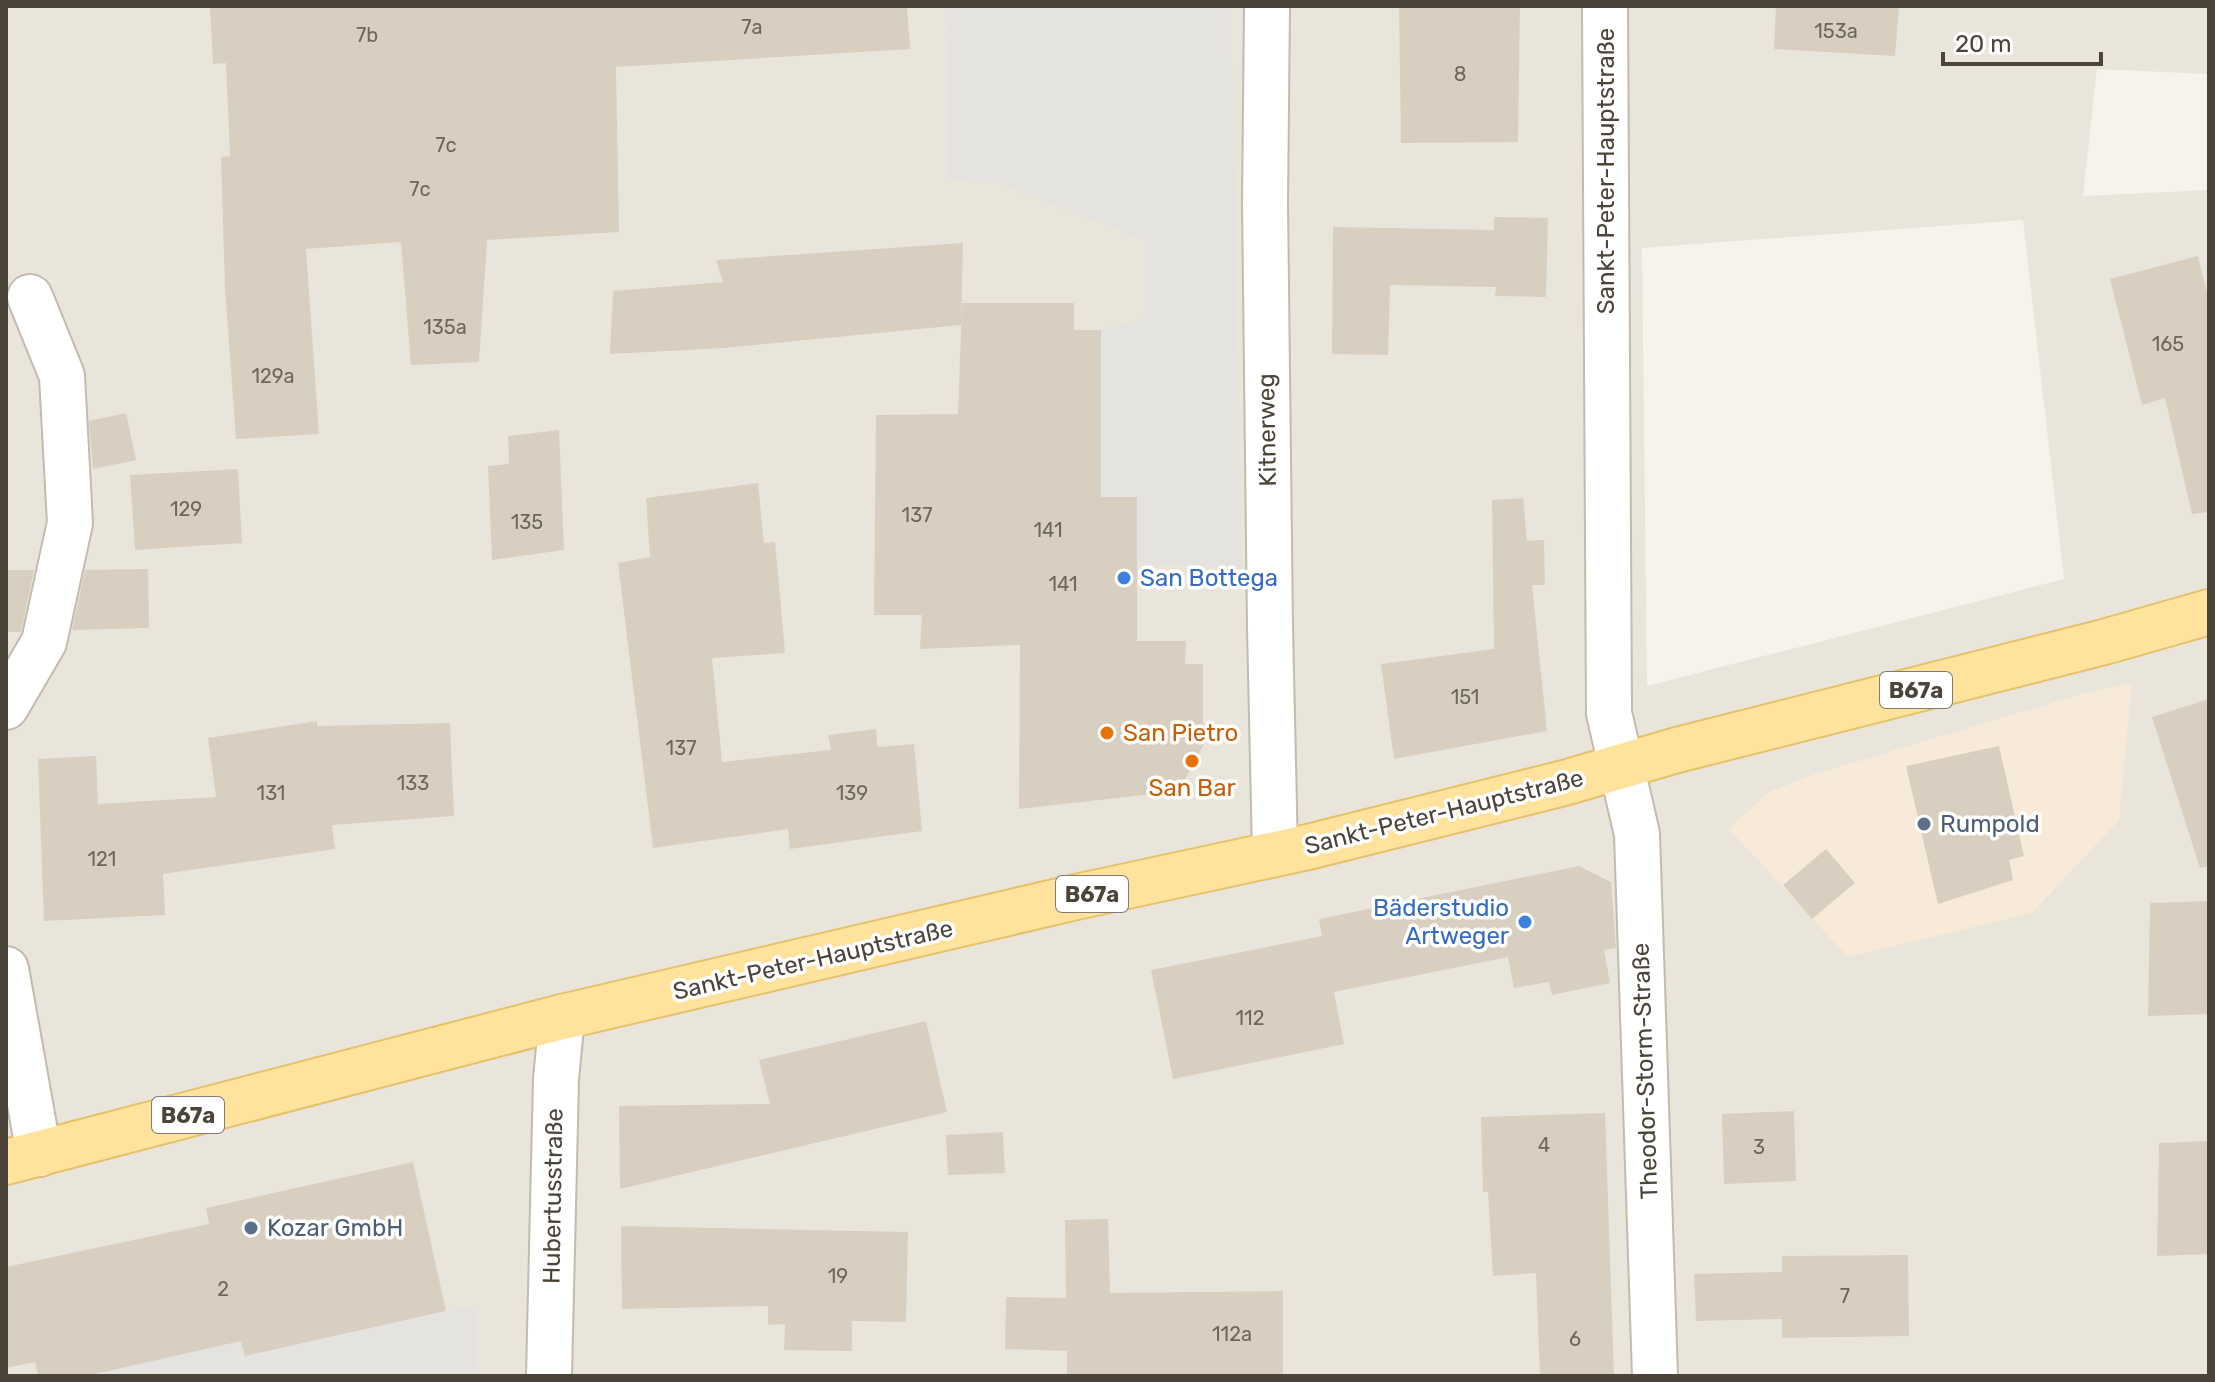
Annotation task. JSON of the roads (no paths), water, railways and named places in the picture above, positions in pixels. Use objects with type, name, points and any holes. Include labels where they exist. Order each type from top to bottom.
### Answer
[{"type":"main road","name":"Sankt-Peter-Hauptstraße","points":[[22,1158],[562,1017],[1275,853],[1622,767],[2209,612]]},
{"type":"street","name":"Kitnerweg","points":[[1267,6],[1265,217],[1275,853]]},
{"type":"street","name":"Sankt-Peter-Hauptstraße","points":[[1605,6],[1609,713],[1622,767]]},
{"type":"street","points":[[6,707],[44,642],[70,523],[62,376],[30,297]]},
{"type":"street","name":"Theodor-Storm-Straße","points":[[1622,767],[1637,834],[1655,1376]]},
{"type":"street","points":[[6,969],[22,1158]]},
{"type":"street","name":"Hubertusstraße","points":[[549,1376],[556,1079],[562,1017]]},
{"type":"place","name":"San Bottega","points":[[1124,578]]},
{"type":"place","name":"San Pietro","points":[[1107,733]]},
{"type":"place","name":"San Bar","points":[[1192,761]]},
{"type":"place","name":"Rumpold","points":[[1924,824]]},
{"type":"place","name":"Bäderstudio Artweger","points":[[1525,922]]},
{"type":"place","name":"Kozar GmbH","points":[[251,1228]]}]
